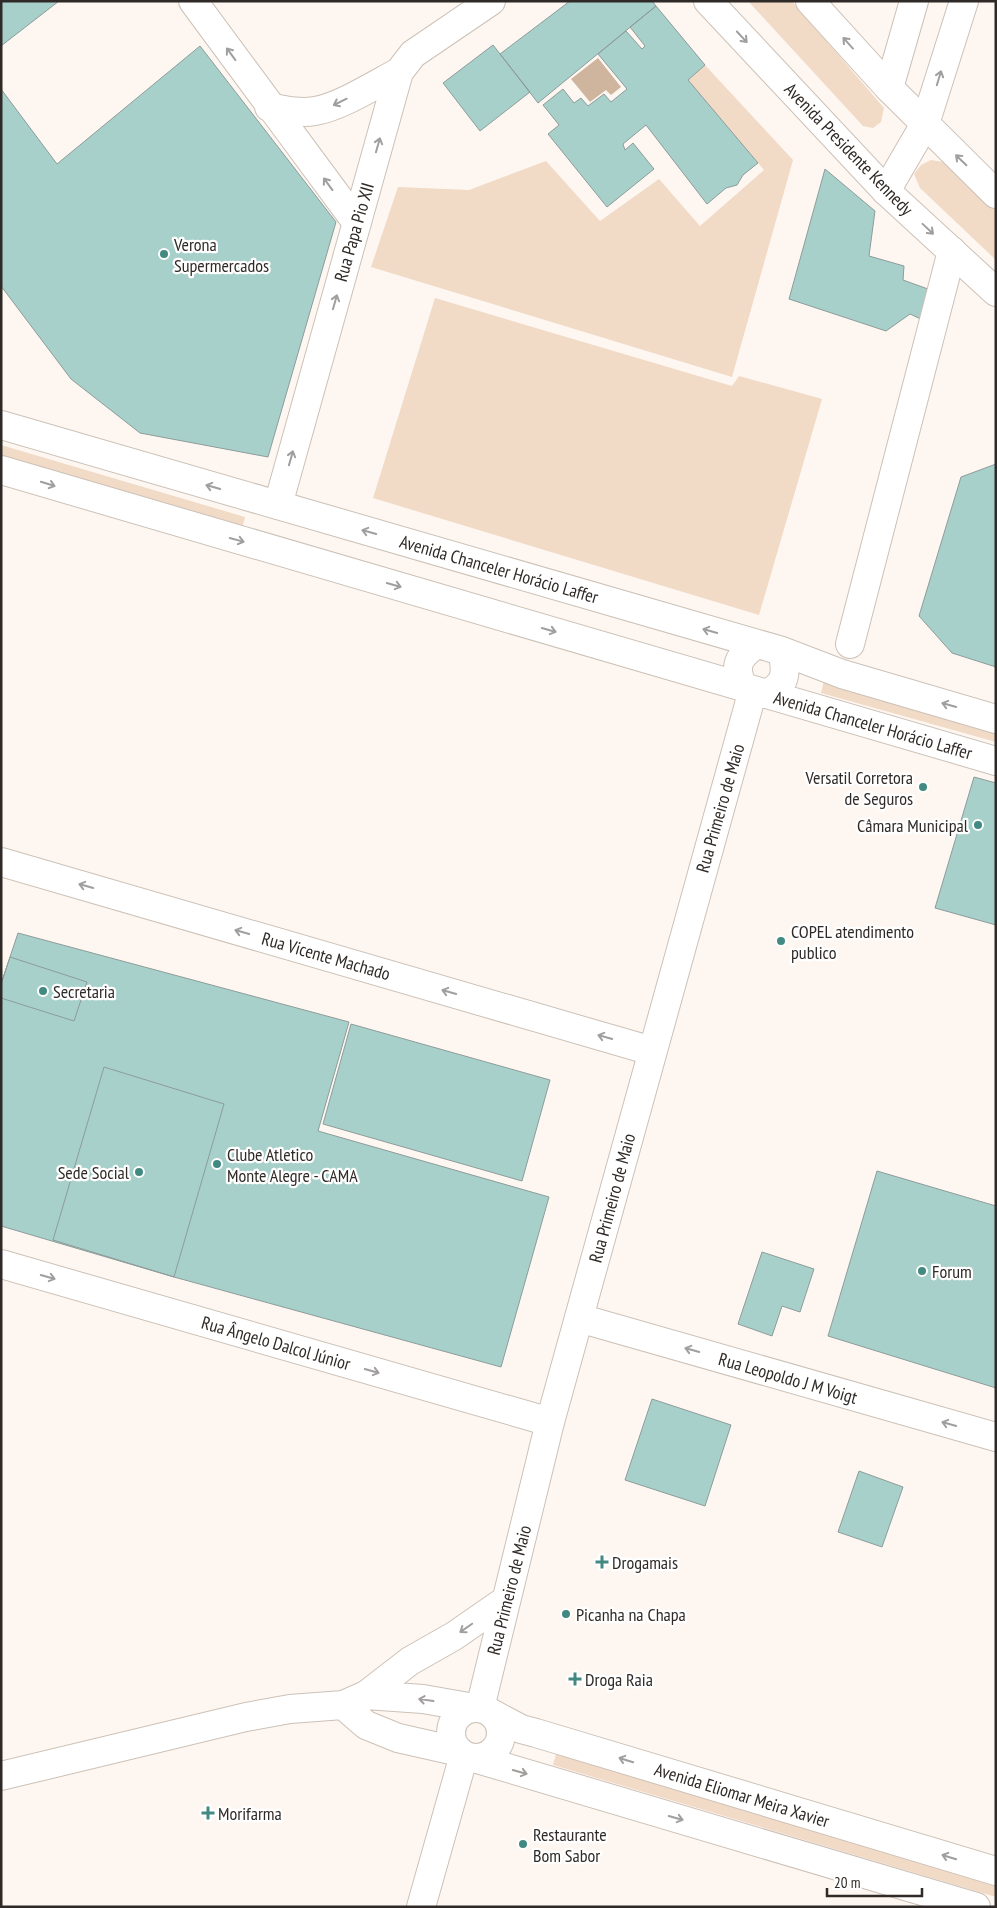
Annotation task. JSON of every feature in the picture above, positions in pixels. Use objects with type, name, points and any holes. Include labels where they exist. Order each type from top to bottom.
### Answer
[{"type":"main road","points":[[193,1],[269,107],[357,223]]},
{"type":"main road","name":"Rua Papa Pio XII","points":[[278,505],[399,72],[413,54],[491,1]]},
{"type":"main road","name":"Avenida Presidente Kennedy","points":[[708,1],[886,191],[996,292]]},
{"type":"main road","points":[[810,1],[889,88],[996,194]]},
{"type":"main road","points":[[889,88],[914,1]]},
{"type":"main road","points":[[886,191],[925,124],[964,1]]},
{"type":"main road","points":[[269,107],[293,112],[315,112],[335,105],[399,72]]},
{"type":"main road","points":[[850,644],[952,251]]},
{"type":"main road","name":"Avenida Chanceler Horácio Laffer","points":[[1,425],[782,651],[842,674],[996,718]]},
{"type":"main road","name":"Avenida Chanceler Horácio Laffer","points":[[1,470],[996,761]]},
{"type":"main road","name":"Rua Primeiro de Maio","points":[[482,1710],[506,1600],[550,1422],[754,690],[738,677],[738,668],[742,655],[756,644]]},
{"type":"main road","points":[[754,690],[776,690],[781,684],[786,669],[782,651]]},
{"type":"main road","name":"Rua Vicente Machado","points":[[1,862],[652,1051]]},
{"type":"main road","name":"Rua Ângelo Dalcol Júnior","points":[[1,1264],[550,1422]]},
{"type":"main road","name":"Rua Leopoldo J M Voigt","points":[[579,1318],[996,1437]]},
{"type":"main road","points":[[506,1600],[454,1636],[410,1661],[355,1700],[366,1725],[398,1738],[466,1755],[976,1907]]},
{"type":"main road","name":"Avenida Eliomar Meira Xavier","points":[[1,1776],[246,1717],[355,1700],[423,1699],[482,1710],[521,1729],[996,1871]]},
{"type":"main road","points":[[482,1710],[497,1719],[501,1730],[501,1738],[492,1753],[483,1757],[466,1755],[451,1738],[453,1722],[459,1715],[482,1710]]},
{"type":"main road","points":[[421,1907],[466,1755]]},
{"type":"shaded area","points":[[748,1],[792,1],[884,108],[881,122],[873,128],[863,126]]},
{"type":"shaded area","points":[[598,58],[621,87],[611,95],[606,90],[590,102],[571,79]]},
{"type":"shaded area","points":[[705,65],[793,160],[732,377],[371,267],[398,187],[469,190],[546,161],[600,221],[659,179],[700,226],[764,170],[688,80]]},
{"type":"shaded area","points":[[931,160],[949,163],[996,209],[996,260],[920,188],[914,174],[921,165]]},
{"type":"shaded area","points":[[435,298],[732,386],[739,376],[822,399],[759,615],[373,498]]},
{"type":"shaded area","points":[[1,445],[245,517],[242,529],[1,458]]},
{"type":"shaded area","points":[[824,681],[996,729],[996,742],[821,693]]},
{"type":"shaded area","points":[[556,1754],[996,1885],[996,1897],[553,1765]]},
{"type":"building","points":[[1,1],[59,1],[1,46]]},
{"type":"building","points":[[570,1],[652,1],[656,6],[538,103],[500,54]]},
{"type":"building","points":[[656,6],[705,65],[688,80],[758,163],[743,175],[737,185],[726,188],[707,204],[646,125],[623,144],[625,150],[633,143],[654,169],[607,207],[548,134],[559,125],[543,105],[563,89],[574,103],[581,98],[588,106],[604,94],[611,102],[627,89],[598,54],[626,31],[642,49],[645,46],[630,27]]},
{"type":"building","points":[[493,45],[530,92],[480,131],[443,83]]},
{"type":"building","name":"Verona Supermercados","points":[[200,46],[336,222],[268,457],[140,433],[71,379],[1,286],[1,89],[57,164]]},
{"type":"building","points":[[825,169],[875,211],[869,256],[904,266],[903,280],[939,293],[927,322],[910,314],[886,331],[789,299]]},
{"type":"building","points":[[996,464],[996,667],[952,653],[919,616],[961,477]]},
{"type":"building","name":"Câmara Municipal","points":[[974,777],[996,783],[996,925],[935,908]]},
{"type":"building","name":"Clube Atletico Monte Alegre - CAMA","points":[[18,933],[349,1022],[318,1131],[549,1197],[501,1367],[174,1277],[1,1226],[1,984]]},
{"type":"building","name":"Secretaria","points":[[10,957],[87,982],[74,1021],[1,998],[1,984]]},
{"type":"building","points":[[351,1024],[550,1080],[522,1181],[323,1124]]},
{"type":"building","name":"Sede Social","points":[[104,1067],[224,1104],[174,1277],[53,1240]]},
{"type":"building","name":"Forum","points":[[877,1171],[996,1206],[996,1388],[828,1336]]},
{"type":"building","points":[[762,1252],[814,1269],[800,1312],[782,1306],[772,1336],[738,1324]]},
{"type":"building","points":[[652,1399],[731,1425],[705,1506],[625,1480]]},
{"type":"building","points":[[859,1471],[903,1487],[882,1547],[838,1532]]},
{"type":"place","name":"Verona Supermercados","points":[[164,254]]},
{"type":"place","name":"Versatil Corretora de Seguros","points":[[923,787]]},
{"type":"place","name":"Câmara Municipal","points":[[978,825]]},
{"type":"place","name":"COPEL atendimento publico","points":[[781,941]]},
{"type":"place","name":"Secretaria","points":[[43,991]]},
{"type":"place","name":"Clube Atletico Monte Alegre - CAMA","points":[[217,1164]]},
{"type":"place","name":"Sede Social","points":[[139,1172]]},
{"type":"place","name":"Forum","points":[[922,1271]]},
{"type":"place","name":"Drogamais","points":[[602,1562]]},
{"type":"place","name":"Picanha na Chapa","points":[[566,1614]]},
{"type":"place","name":"Droga Raia","points":[[575,1679]]},
{"type":"place","name":"Morifarma","points":[[208,1813]]},
{"type":"place","name":"Restaurante Bom Sabor","points":[[523,1844]]}]
